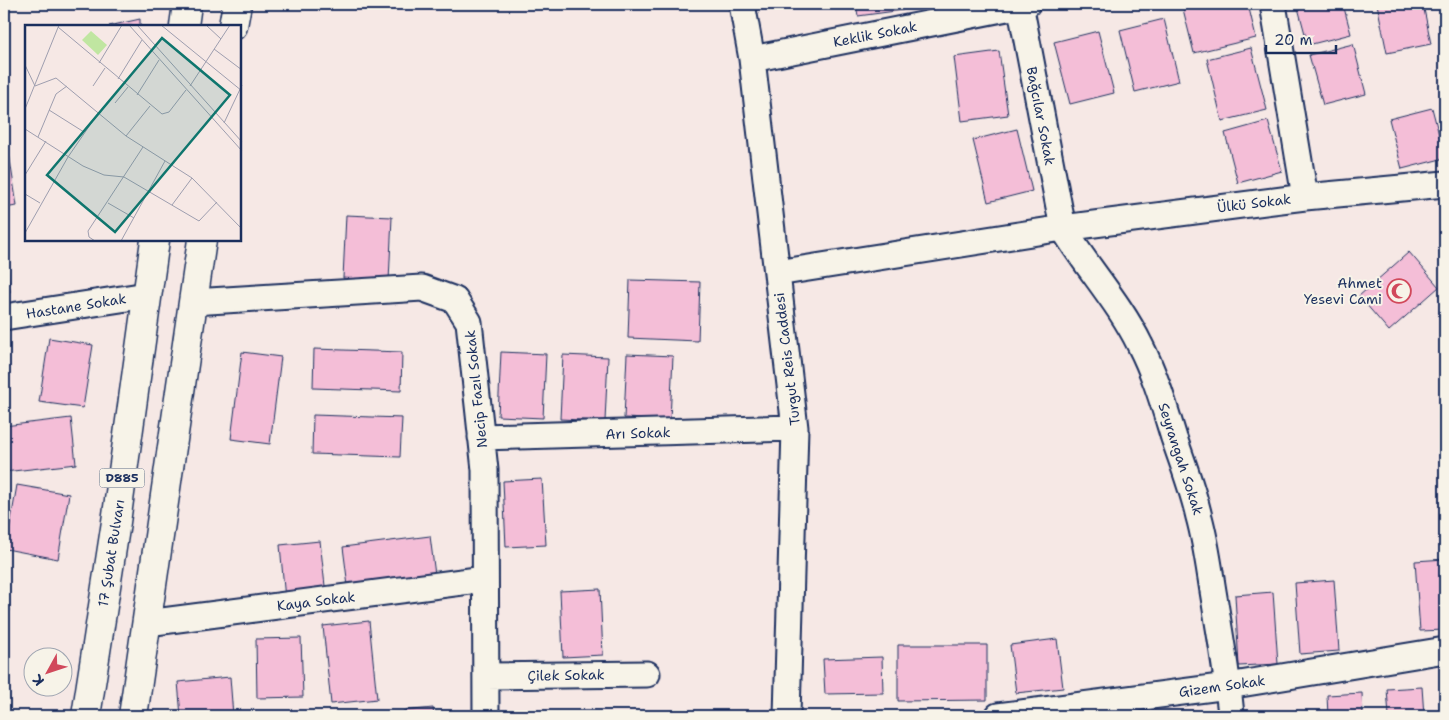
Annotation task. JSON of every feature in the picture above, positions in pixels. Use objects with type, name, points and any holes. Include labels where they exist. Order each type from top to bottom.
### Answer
[{"type":"highway","points":[[184,25],[187,4]]},
{"type":"highway","points":[[233,25],[237,4]]},
{"type":"highway","name":"17 Şubat Bulvarı","points":[[86,716],[116,522],[155,241]]},
{"type":"highway","points":[[133,716],[202,241]]},
{"type":"street","name":"Turgut Reis Caddesi","points":[[742,4],[752,59],[795,428],[787,716]]},
{"type":"street","name":"Keklik Sokak","points":[[752,59],[1023,4]]},
{"type":"street","name":"Bağcılar Sokak","points":[[1023,4],[1063,228]]},
{"type":"street","points":[[1273,4],[1305,197]]},
{"type":"street","name":"Ülkü Sokak","points":[[777,273],[1063,228],[1305,197],[1445,184]]},
{"type":"street","name":"Seyrangah Sokak","points":[[1063,228],[1077,251],[1095,273],[1122,313],[1151,368],[1199,517],[1206,548],[1231,716]]},
{"type":"street","name":"Necip Fazıl Sokak","points":[[193,302],[422,288],[455,300],[469,322],[485,470],[486,716]]},
{"type":"street","name":"Hastane Sokak","points":[[4,317],[148,295]]},
{"type":"street","name":"Arı Sokak","points":[[481,437],[795,428]]},
{"type":"street","name":"Kaya Sokak","points":[[147,623],[485,579]]},
{"type":"street","name":"Gizem Sokak","points":[[998,716],[1228,686],[1445,650]]},
{"type":"street","name":"Çilek Sokak","points":[[486,676],[647,674]]},
{"type":"building","points":[[856,4],[903,4],[903,10],[858,16]]},
{"type":"building","points":[[1204,4],[1248,4],[1256,38],[1194,53],[1183,9]]},
{"type":"building","points":[[1297,4],[1343,4],[1351,34],[1308,45]]},
{"type":"building","points":[[1377,4],[1423,4],[1431,44],[1387,53]]},
{"type":"building","points":[[140,19],[140,25],[113,25]]},
{"type":"building","points":[[1164,19],[1179,81],[1135,92],[1120,30]]},
{"type":"building","points":[[1098,31],[1114,93],[1070,104],[1054,42]]},
{"type":"building","points":[[1353,44],[1366,94],[1323,105],[1309,55]]},
{"type":"building","points":[[1251,48],[1267,110],[1222,121],[1207,59]]},
{"type":"building","points":[[999,51],[1008,115],[962,121],[954,57]]},
{"type":"building","points":[[4,76],[9,77],[5,122],[4,122]]},
{"type":"building","points":[[1432,108],[1445,158],[1402,169],[1389,119]]},
{"type":"building","points":[[1268,121],[1282,171],[1238,183],[1225,133]]},
{"type":"building","points":[[1017,129],[1032,191],[988,202],[973,140]]},
{"type":"building","points":[[7,140],[17,206],[4,208],[4,141]]},
{"type":"building","points":[[346,215],[392,217],[389,281],[343,278]]},
{"type":"building","points":[[4,231],[10,292],[4,293]]},
{"type":"building","name":"Ahmet Yesevi Cami","points":[[1409,252],[1439,287],[1389,331],[1359,296]]},
{"type":"building","points":[[630,280],[700,282],[698,341],[628,338]]},
{"type":"building","points":[[49,338],[93,345],[83,408],[39,402]]},
{"type":"building","points":[[314,349],[402,352],[401,391],[313,388]]},
{"type":"building","points":[[242,352],[281,357],[270,444],[231,439]]},
{"type":"building","points":[[501,352],[546,354],[543,418],[498,416]]},
{"type":"building","points":[[627,354],[673,356],[670,420],[624,418]]},
{"type":"building","points":[[563,355],[608,357],[605,421],[560,419]]},
{"type":"building","points":[[313,415],[402,418],[400,457],[312,454]]},
{"type":"building","points":[[71,418],[76,464],[4,472],[4,426]]},
{"type":"building","points":[[542,479],[546,545],[506,547],[503,481]]},
{"type":"building","points":[[17,485],[69,494],[58,559],[6,549]]},
{"type":"building","points":[[430,536],[435,575],[348,586],[343,547]]},
{"type":"building","points":[[320,541],[326,595],[285,599],[280,545]]},
{"type":"building","points":[[1445,559],[1445,630],[1420,631],[1415,561]]},
{"type":"building","points":[[1334,580],[1339,651],[1300,654],[1295,583]]},
{"type":"building","points":[[600,589],[603,655],[563,657],[560,591]]},
{"type":"building","points":[[1273,592],[1278,664],[1239,666],[1235,595]]},
{"type":"building","points":[[4,608],[10,609],[4,652]]},
{"type":"building","points":[[369,621],[377,699],[331,704],[323,626]]},
{"type":"building","points":[[301,638],[303,697],[257,698],[256,639]]},
{"type":"building","points":[[1057,639],[1063,688],[1016,693],[1010,645]]},
{"type":"building","points":[[898,645],[987,645],[987,700],[898,701]]},
{"type":"building","points":[[882,657],[883,693],[825,694],[823,659]]},
{"type":"building","points":[[230,677],[233,716],[181,716],[178,682]]},
{"type":"building","points":[[1422,687],[1424,716],[1389,716],[1387,689]]},
{"type":"building","points":[[1362,693],[1363,716],[1328,716],[1327,695]]},
{"type":"building","points":[[433,708],[434,716],[403,716],[403,711]]},
{"type":"building","points":[[1208,712],[1208,716],[1172,716]]},
{"type":"place","name":"Ahmet Yesevi Cami","points":[[1399,291]]}]
